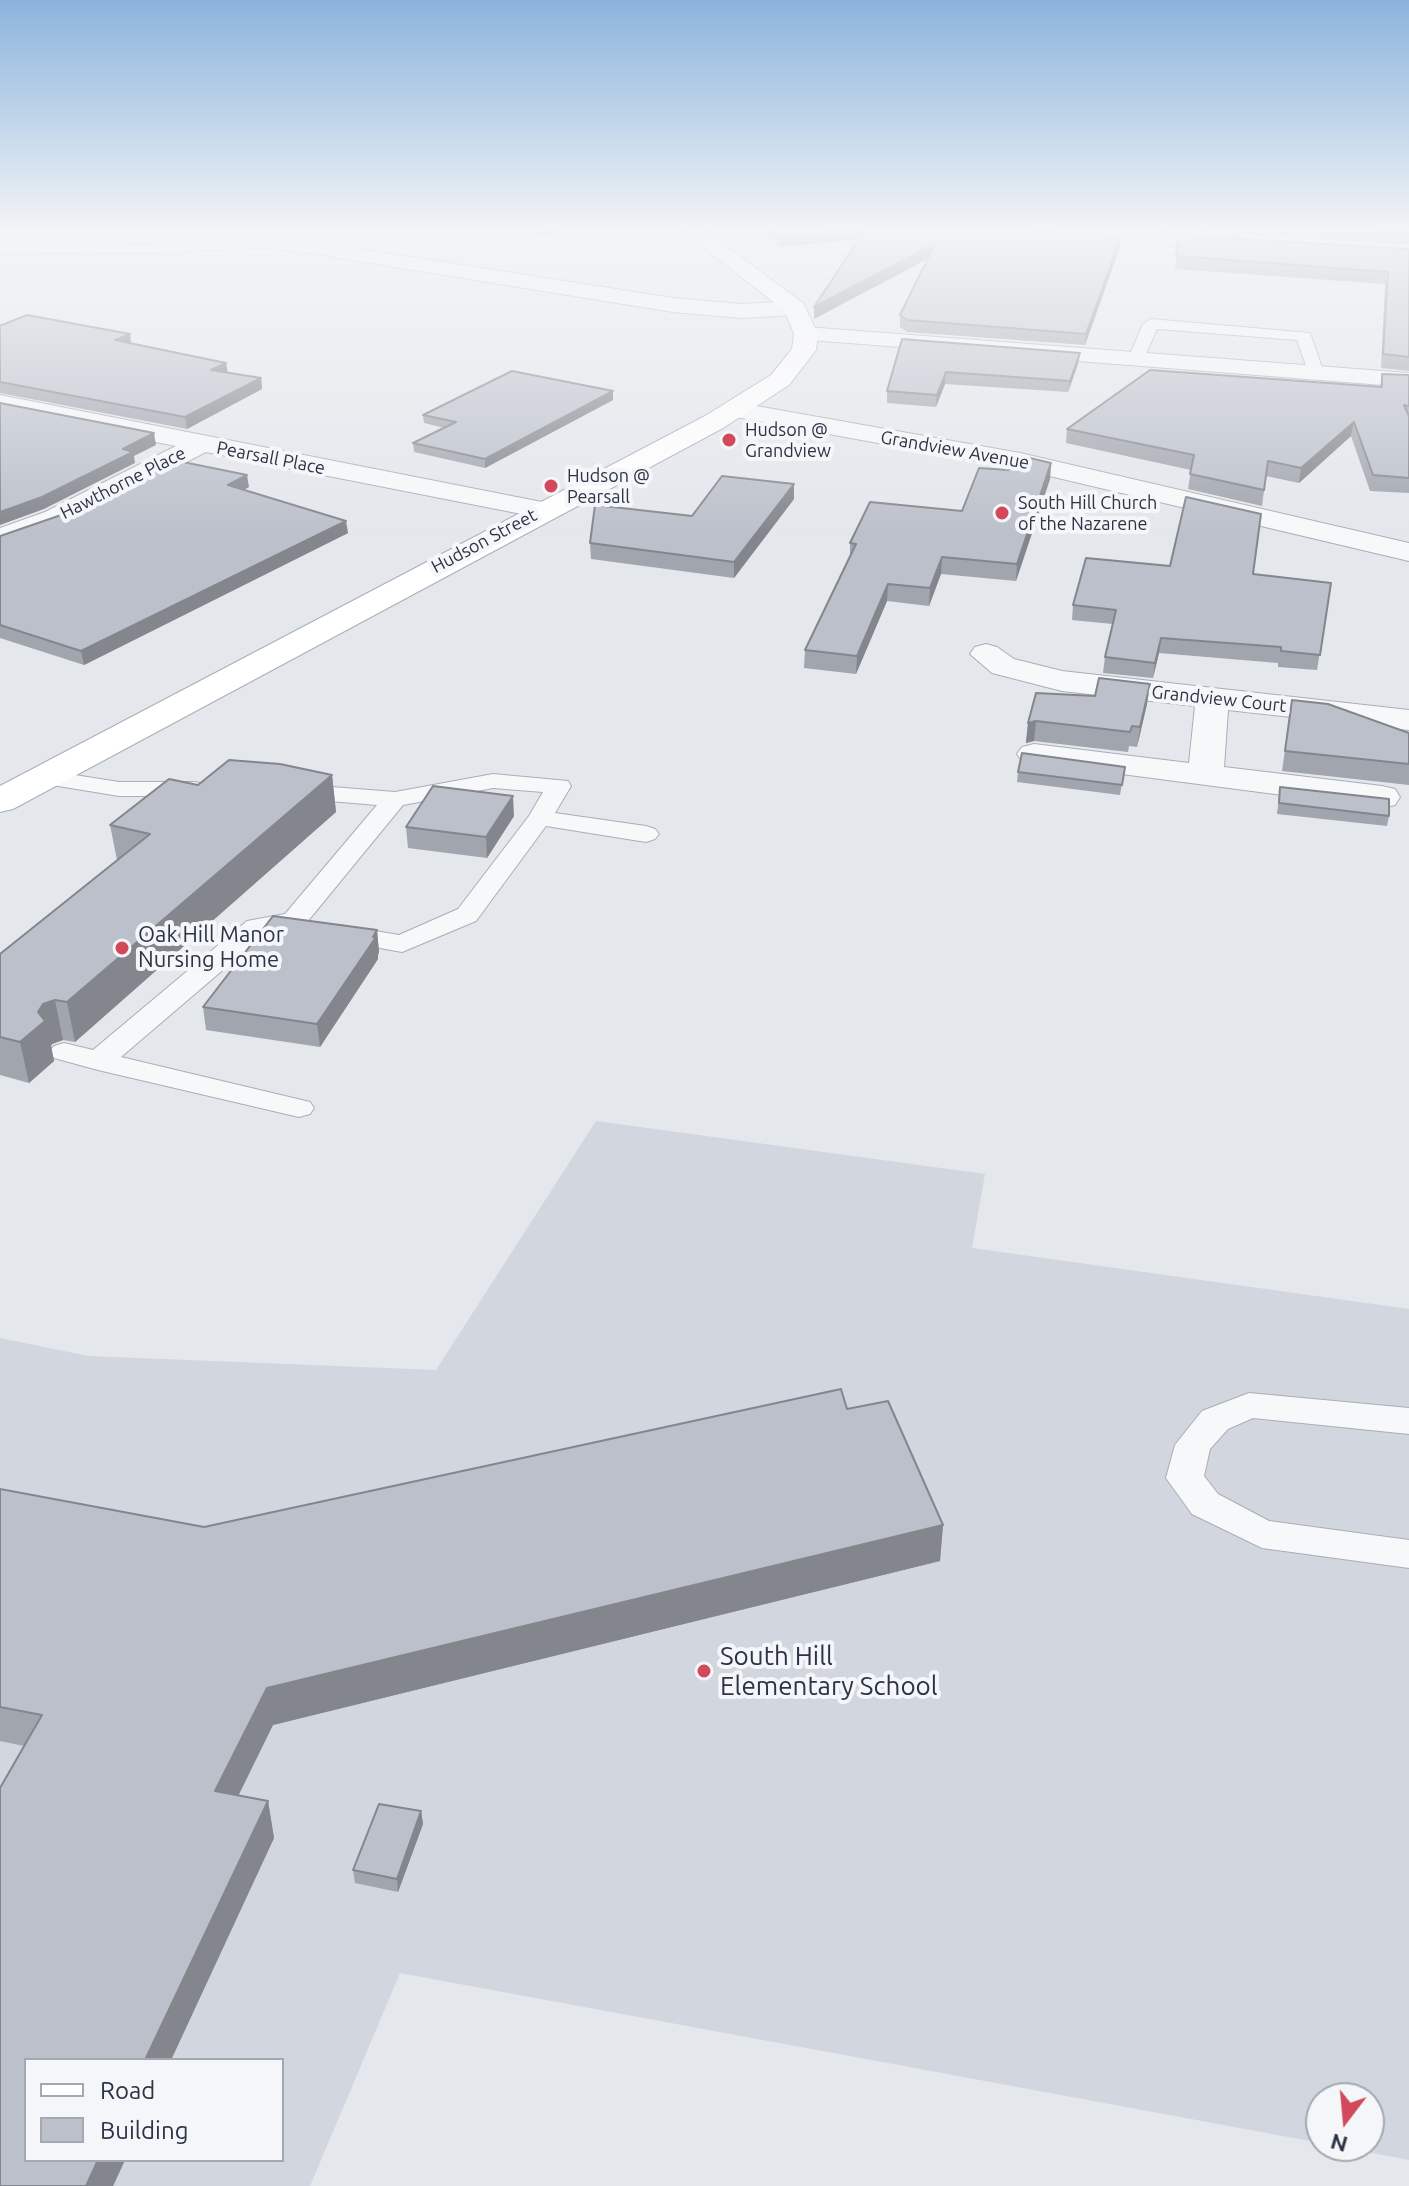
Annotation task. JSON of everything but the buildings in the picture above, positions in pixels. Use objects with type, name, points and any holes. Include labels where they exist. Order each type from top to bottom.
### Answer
[{"type":"street","name":"Hudson Street","points":[[0,801],[758,396],[792,367],[804,350],[802,332]]},
{"type":"street","points":[[897,332],[1136,359],[1409,380]]},
{"type":"street","name":"Pearsall Place","points":[[0,403],[542,510]]},
{"type":"street","name":"Grandview Avenue","points":[[734,410],[1020,461],[1174,494],[1409,552]]},
{"type":"street","name":"Hawthorne Place","points":[[0,538],[55,518],[200,444]]},
{"type":"street","name":"Grandview Court","points":[[986,654],[1003,666],[1040,677],[1409,720]]},
{"type":"street","points":[[1206,775],[1212,698]]},
{"type":"street","points":[[1034,754],[1382,797]]},
{"type":"lane","points":[[1136,359],[1148,332]]},
{"type":"lane","points":[[1249,332],[1304,336],[1316,373]]},
{"type":"lane","points":[[43,777],[119,789],[215,787]]},
{"type":"lane","points":[[98,1061],[257,927],[294,921],[402,944],[467,915],[540,818],[559,786],[493,781],[395,799],[273,790]]},
{"type":"lane","points":[[294,921],[395,799]]},
{"type":"lane","points":[[540,818],[646,834]]},
{"type":"lane","points":[[64,1052],[299,1108]]},
{"type":"lane","points":[[1409,1421],[1249,1405],[1215,1420],[1193,1445],[1185,1478],[1205,1504],[1262,1534],[1409,1554]]},
{"type":"shaded area","name":"South Hill Elementary School","points":[[596,1121],[985,1174],[972,1248],[1409,1309],[1409,2160],[1385,2155],[1385,2082],[1305,2082],[1305,2140],[400,1973],[310,2186],[0,2186],[0,1338],[88,1356],[436,1370]]},
{"type":"place","name":"Hudson @ Grandview","points":[[729,440]]},
{"type":"place","name":"Hudson @ Pearsall","points":[[551,486]]},
{"type":"place","name":"South Hill Church of the Nazarene","points":[[1002,513]]},
{"type":"place","name":"Oak Hill Manor Nursing Home","points":[[122,948]]},
{"type":"place","name":"South Hill Elementary School","points":[[704,1671]]}]
